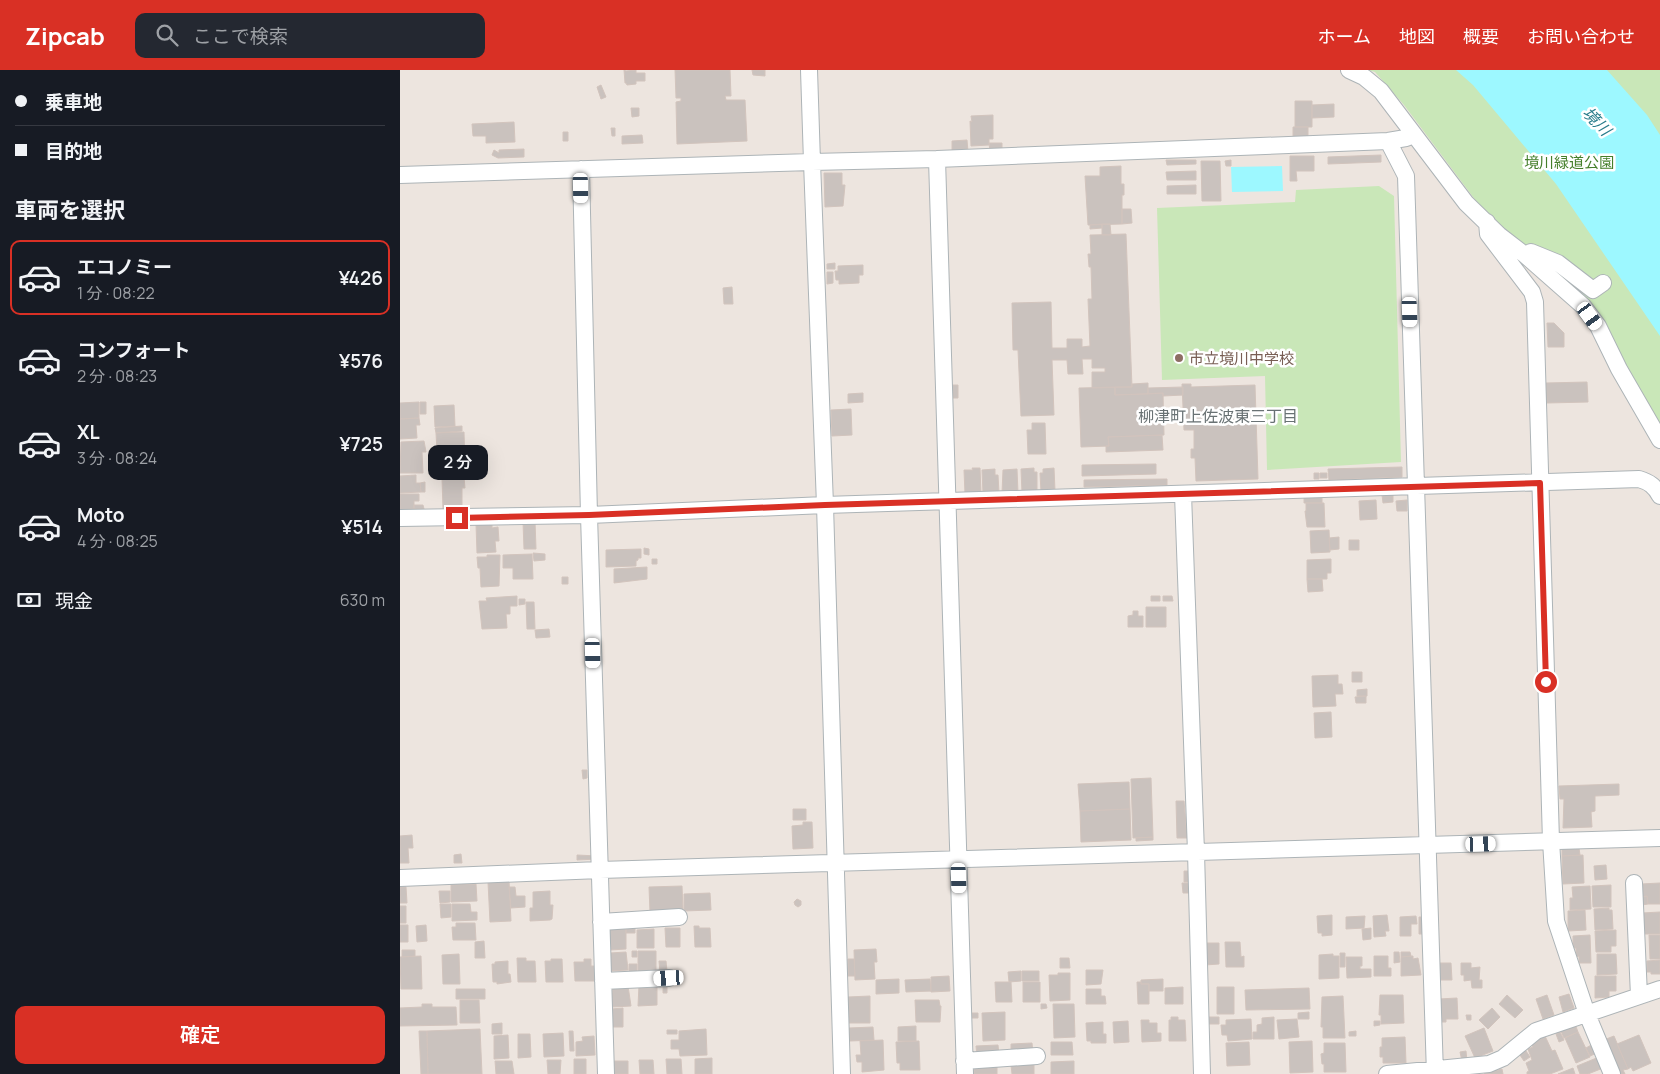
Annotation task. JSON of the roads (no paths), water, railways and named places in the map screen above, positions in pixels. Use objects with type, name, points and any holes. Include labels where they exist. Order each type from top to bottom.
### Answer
[{"type":"street","points":[[809,70],[825,505],[842,1074]]},
{"type":"street","points":[[1349,70],[1364,77],[1381,91],[1466,202],[1498,235],[1525,255],[1583,306],[1598,326],[1618,369],[1660,440]]},
{"type":"street","points":[[400,175],[937,159],[1388,141],[1414,135]]},
{"type":"street","points":[[1388,141],[1406,176],[1434,1071]]},
{"type":"street","points":[[937,159],[964,1068],[1037,1056]]},
{"type":"street","points":[[581,169],[589,515],[606,1074]]},
{"type":"street","points":[[1487,222],[1488,234],[1532,292],[1534,302],[1551,842],[1556,921],[1587,1014],[1612,1074]]},
{"type":"street","points":[[1525,255],[1531,252],[1558,263],[1593,290],[1603,282]]},
{"type":"street","points":[[400,518],[589,515],[825,505],[1639,479],[1648,482],[1657,490],[1660,496]]},
{"type":"street","points":[[1183,494],[1202,1074]]},
{"type":"street","points":[[400,878],[600,870],[1660,838]]},
{"type":"street","points":[[1634,883],[1639,996]]},
{"type":"street","points":[[601,922],[679,917]]},
{"type":"street","points":[[603,981],[669,978]]},
{"type":"street","points":[[1386,1074],[1434,1071],[1489,1064],[1503,1058],[1536,1031],[1660,989]]},
{"type":"water","name":"境川","points":[[1456,70],[1607,70],[1647,115],[1660,135],[1660,336],[1556,184],[1473,85]]},
{"type":"water","points":[[1282,166],[1283,191],[1232,192],[1231,167]]},
{"type":"place","name":"市立境川中学校","points":[[1179,358]]},
{"type":"district","name":"柳津町上佐波東三丁目","points":[[1218,416]]},
{"type":"park label","name":"境川緑道公園","points":[[1569,162]]}]
